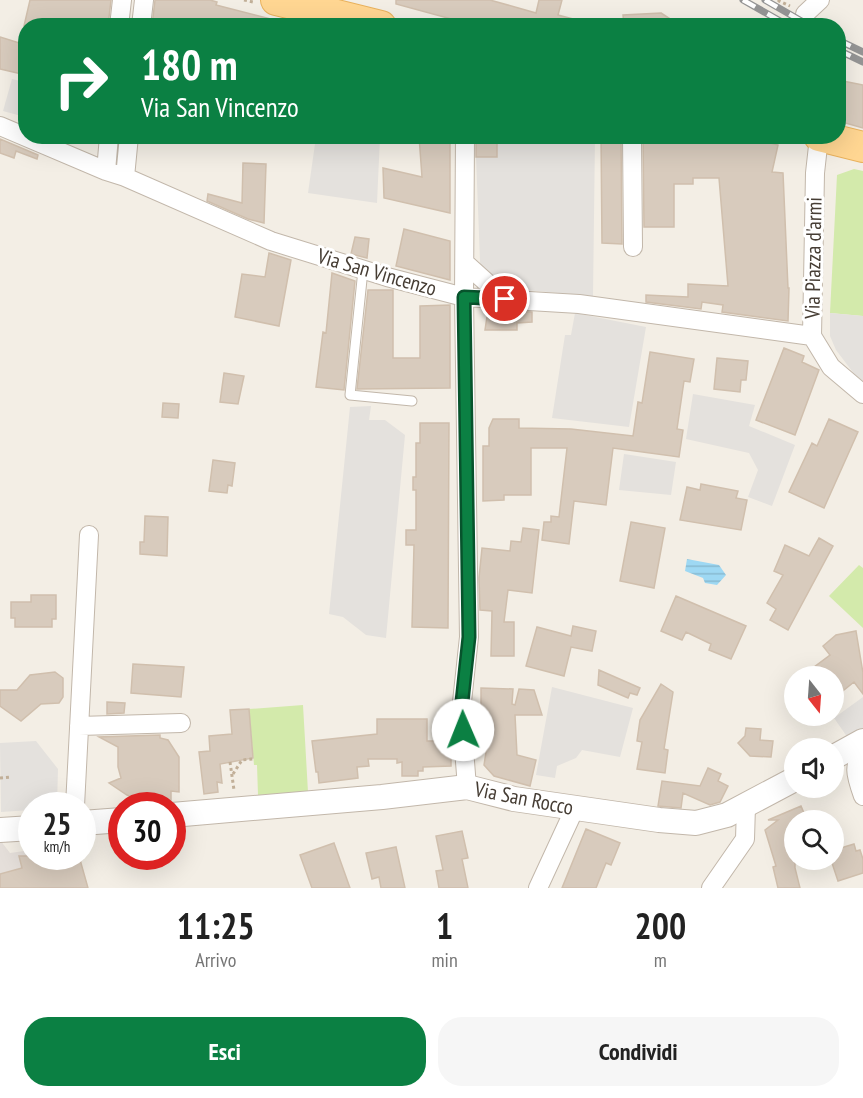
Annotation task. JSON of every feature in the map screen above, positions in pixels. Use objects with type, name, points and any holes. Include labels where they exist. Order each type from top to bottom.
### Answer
[{"type":"main road","points":[[276,0],[349,18]]},
{"type":"main road","points":[[846,143],[863,147]]},
{"type":"street","points":[[120,18],[122,0]]},
{"type":"street","points":[[142,18],[144,0]]},
{"type":"street","name":"Via San Vincenzo","points":[[0,126],[18,134]]},
{"type":"street","name":"Via San Vincenzo","points":[[42,144],[270,240],[363,270],[464,297],[579,304],[812,336]]},
{"type":"street","points":[[106,171],[108,144]]},
{"type":"street","points":[[124,177],[128,144]]},
{"type":"street","points":[[465,144],[464,297],[469,637],[461,711],[467,787]]},
{"type":"street","points":[[632,144],[633,247]]},
{"type":"street","name":"Via Piazza d'armi","points":[[818,144],[815,173],[812,336],[831,367],[863,394]]},
{"type":"street","points":[[465,263],[505,299]]},
{"type":"street","points":[[76,792],[89,535]]},
{"type":"street","points":[[79,726],[181,723]]},
{"type":"street","points":[[844,752],[863,742]]},
{"type":"street","points":[[863,742],[855,773],[863,796]]},
{"type":"street","name":"Via San Rocco","points":[[186,814],[467,787],[514,799],[696,823],[728,815],[784,785]]},
{"type":"street","points":[[711,888],[745,838],[746,806]]},
{"type":"street","points":[[538,888],[575,808]]},
{"type":"street","points":[[0,830],[18,829]]},
{"type":"lane","points":[[363,270],[350,395],[412,401]]},
{"type":"path","points":[[232,775],[242,760],[253,759]]},
{"type":"path","points":[[230,762],[236,810]]},
{"type":"path","points":[[0,778],[11,777]]},
{"type":"shaded area","points":[[12,79],[18,80],[18,115],[3,111]]},
{"type":"shaded area","points":[[315,144],[380,144],[377,203],[308,193]]},
{"type":"shaded area","points":[[497,144],[595,144],[593,296],[481,286],[476,157],[497,157]]},
{"type":"shaded area","points":[[575,313],[646,327],[629,427],[552,418],[565,335],[571,335]]},
{"type":"shaded area","points":[[830,313],[863,316],[863,381],[855,375],[836,350],[830,336]]},
{"type":"shaded area","points":[[693,394],[755,405],[749,426],[795,445],[772,506],[748,497],[758,470],[749,453],[686,439]]},
{"type":"shaded area","points":[[371,406],[369,420],[385,420],[405,435],[386,638],[366,635],[343,617],[329,614],[350,407]]},
{"type":"shaded area","points":[[624,454],[676,462],[671,495],[619,490]]},
{"type":"shaded area","points":[[552,687],[633,708],[620,757],[582,750],[576,758],[557,766],[555,778],[536,775]]},
{"type":"shaded area","points":[[863,697],[863,730],[848,738],[840,726],[844,726],[844,711]]},
{"type":"shaded area","points":[[36,741],[58,769],[57,792],[18,792],[18,811],[1,812],[0,743]]},
{"type":"shaded area","points":[[0,840],[10,853],[18,852],[18,870],[37,870],[43,888],[0,888]]},
{"type":"green space","points":[[854,169],[863,171],[863,316],[830,313],[837,175]]},
{"type":"green space","points":[[859,565],[863,568],[863,628],[829,596]]},
{"type":"green space","points":[[303,705],[308,792],[258,795],[257,765],[254,765],[249,709]]},
{"type":"water","points":[[687,559],[719,565],[726,575],[717,585],[705,583],[703,578],[685,571]]},
{"type":"building","points":[[30,0],[111,0],[109,18],[26,18]]},
{"type":"building","points":[[155,0],[210,0],[217,2],[216,5],[267,18],[153,18]]},
{"type":"building","points":[[396,0],[490,0],[536,13],[539,0],[562,0],[558,15],[570,18],[448,18],[396,4]]},
{"type":"building","points":[[661,13],[669,18],[623,18],[623,15]]},
{"type":"building","points":[[0,37],[18,43],[18,73],[0,69]]},
{"type":"building","points":[[846,82],[863,85],[863,128],[846,123]]},
{"type":"building","points":[[0,139],[38,155],[37,159],[16,151],[14,158],[0,153]]},
{"type":"building","points":[[420,144],[450,144],[450,213],[384,198],[383,168],[422,177]]},
{"type":"building","points":[[476,144],[497,144],[497,157],[476,157]]},
{"type":"building","points":[[601,144],[621,144],[622,244],[602,243]]},
{"type":"building","points":[[643,144],[778,145],[772,172],[783,173],[789,288],[788,321],[722,312],[723,305],[702,302],[701,309],[646,302],[646,295],[688,297],[688,284],[728,286],[719,178],[693,178],[693,184],[674,184],[674,227],[644,227]]},
{"type":"building","points":[[243,163],[266,164],[264,223],[248,219],[207,201],[208,194],[242,203]]},
{"type":"building","points":[[404,229],[450,241],[450,280],[396,266]]},
{"type":"building","points":[[355,237],[369,239],[367,258],[351,254]]},
{"type":"building","points":[[269,253],[291,260],[279,326],[235,317],[242,274],[265,277]]},
{"type":"building","points":[[332,273],[355,281],[344,390],[316,387],[323,332],[326,333]]},
{"type":"building","points":[[368,290],[393,290],[393,358],[420,358],[420,306],[450,305],[450,388],[357,389]]},
{"type":"building","points":[[488,310],[532,312],[532,322],[517,323],[517,330],[485,330]]},
{"type":"building","points":[[784,348],[804,356],[802,362],[819,370],[795,435],[756,420]]},
{"type":"building","points":[[650,352],[694,359],[690,382],[684,381],[677,429],[683,430],[679,457],[613,448],[606,505],[574,501],[569,544],[542,540],[544,522],[551,522],[551,516],[559,517],[567,448],[531,448],[531,495],[504,495],[504,500],[483,501],[483,446],[489,446],[489,428],[493,419],[519,419],[519,428],[571,429],[633,436],[638,402],[642,403]]},
{"type":"building","points":[[717,358],[748,361],[746,380],[741,380],[740,392],[714,389]]},
{"type":"building","points":[[224,373],[244,376],[238,404],[220,402]]},
{"type":"building","points":[[163,403],[179,404],[178,418],[162,417]]},
{"type":"building","points":[[829,419],[858,432],[824,508],[789,492],[812,443],[817,446]]},
{"type":"building","points":[[420,423],[449,423],[448,628],[412,627],[414,545],[406,545],[406,530],[416,530],[416,490],[413,490],[413,477],[416,477],[416,443],[420,443]]},
{"type":"building","points":[[213,460],[235,463],[232,486],[228,485],[227,493],[209,491]]},
{"type":"building","points":[[701,484],[738,491],[736,498],[747,500],[741,530],[680,520],[687,487],[700,490]]},
{"type":"building","points":[[145,516],[168,517],[167,556],[140,554],[140,542],[144,542]]},
{"type":"building","points":[[631,522],[665,528],[654,588],[620,581]]},
{"type":"building","points":[[523,528],[539,530],[532,593],[508,590],[504,622],[514,622],[514,656],[491,656],[492,611],[480,610],[479,578],[482,548],[510,551],[511,541],[521,542]]},
{"type":"building","points":[[819,538],[833,546],[788,630],[770,620],[776,609],[767,603],[783,575],[774,571],[785,545],[809,556]]},
{"type":"building","points":[[31,595],[56,595],[56,619],[52,619],[52,627],[15,627],[15,618],[11,618],[11,602],[31,602]]},
{"type":"building","points":[[676,596],[746,626],[731,659],[709,650],[711,644],[686,632],[682,640],[661,631]]},
{"type":"building","points":[[573,626],[596,631],[592,651],[571,647],[564,676],[526,666],[537,627],[571,636]]},
{"type":"building","points":[[856,631],[863,673],[863,694],[854,682],[844,690],[844,666],[815,666],[830,655],[823,646],[836,635]]},
{"type":"building","points":[[133,664],[184,667],[181,697],[131,693]]},
{"type":"building","points":[[599,670],[640,688],[637,695],[630,693],[628,698],[598,685]]},
{"type":"building","points":[[55,672],[63,678],[63,697],[59,703],[41,704],[21,721],[0,706],[0,690],[17,690],[30,675]]},
{"type":"building","points":[[661,684],[673,692],[664,749],[668,750],[665,773],[637,769],[642,742],[637,741],[640,720]]},
{"type":"building","points":[[481,688],[513,689],[512,704],[515,705],[519,689],[534,690],[542,715],[515,715],[517,755],[536,760],[530,786],[494,776],[484,765],[487,746],[481,734]]},
{"type":"building","points":[[107,702],[125,703],[124,713],[107,714]]},
{"type":"building","points":[[249,709],[253,758],[220,764],[222,783],[217,782],[218,792],[204,794],[199,752],[210,751],[209,736],[232,734],[230,710]]},
{"type":"building","points":[[377,719],[427,719],[427,741],[451,741],[451,766],[423,767],[423,771],[418,771],[418,776],[402,776],[402,762],[397,763],[397,759],[368,759],[369,766],[357,767],[358,778],[319,783],[312,741],[377,734]]},
{"type":"building","points":[[746,728],[761,729],[760,740],[773,741],[771,757],[750,756],[738,743],[745,736]]},
{"type":"building","points":[[160,735],[160,738],[168,740],[179,757],[179,792],[122,792],[109,783],[121,778],[118,767],[118,747],[99,737]]},
{"type":"building","points":[[708,768],[721,774],[718,781],[728,786],[720,802],[710,805],[683,793],[681,808],[658,806],[662,781],[700,786]]},
{"type":"building","points":[[784,813],[784,870],[796,870],[800,888],[778,888],[773,867],[776,866],[765,830],[778,820],[768,820]]},
{"type":"building","points":[[586,829],[620,843],[611,865],[606,863],[596,888],[562,888]]},
{"type":"building","points":[[462,831],[468,858],[462,859],[468,888],[439,888],[436,871],[443,870],[436,836]]},
{"type":"building","points":[[334,843],[350,888],[312,888],[300,855]]},
{"type":"building","points":[[854,844],[856,851],[860,850],[863,859],[863,873],[838,881],[834,870],[844,870],[844,847]]},
{"type":"building","points":[[396,847],[405,888],[381,888],[379,877],[372,879],[366,853]]},
{"type":"building","points":[[18,869],[83,870],[88,888],[0,888],[0,874]]},
{"type":"railway","points":[[743,0],[775,18]]},
{"type":"railway","points":[[765,0],[796,18]]},
{"type":"railway","points":[[846,44],[863,52]]},
{"type":"railway","points":[[846,54],[863,62]]},
{"type":"route","points":[[463,730],[461,711],[469,637],[464,297],[505,299]]}]
